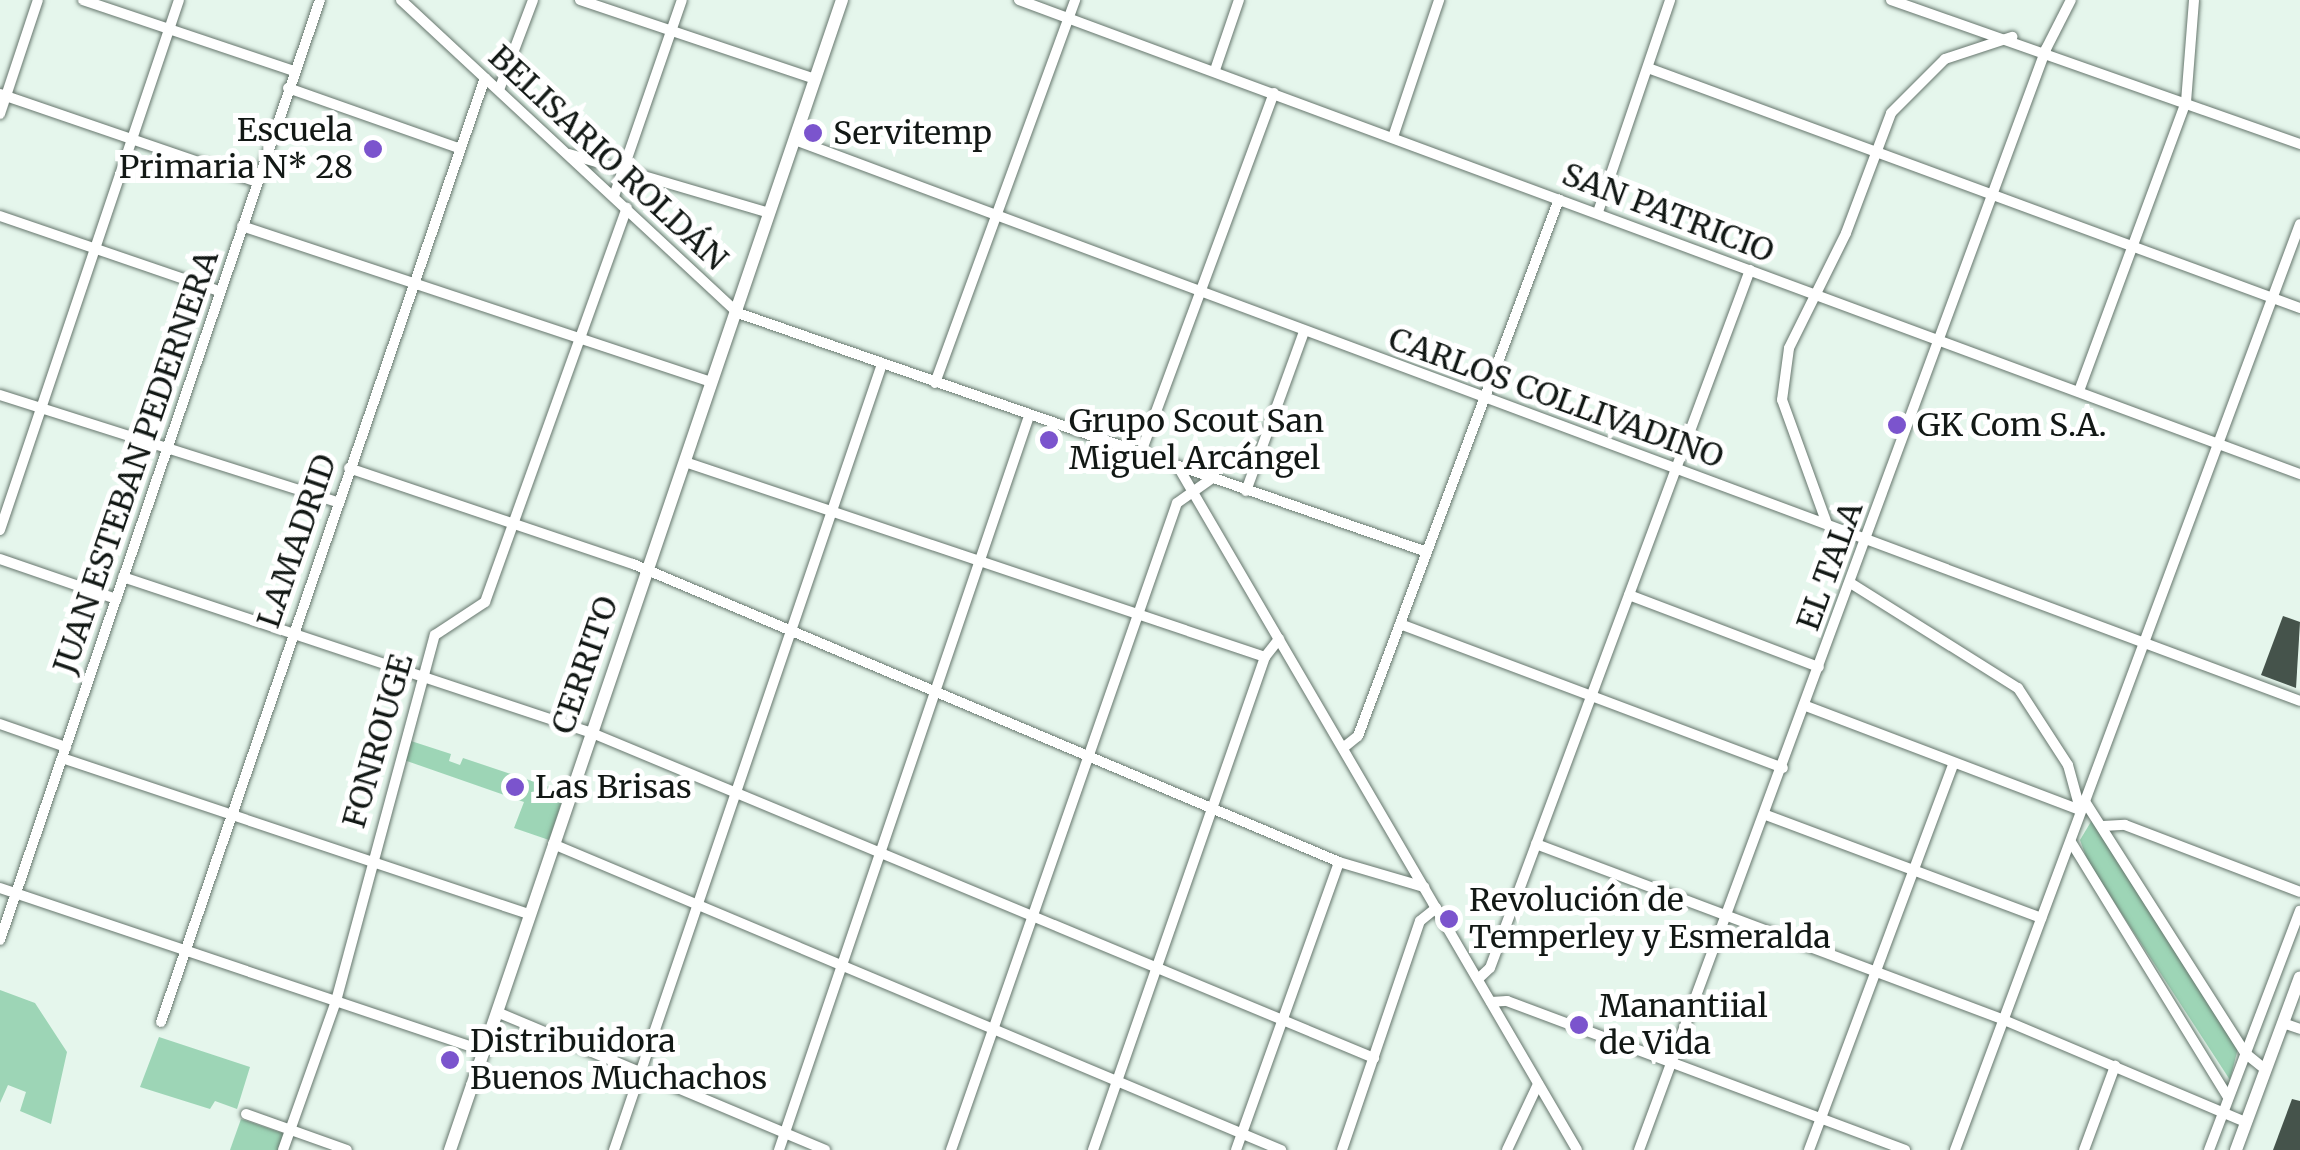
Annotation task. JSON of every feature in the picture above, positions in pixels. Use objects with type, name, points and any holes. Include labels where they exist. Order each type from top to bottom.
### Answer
[{"type":"main road","name":"CERRITO","points":[[450,1150],[842,0]]},
{"type":"main road","points":[[2236,1150],[2300,976]]},
{"type":"street","points":[[0,114],[3,95],[38,0]]},
{"type":"street","points":[[83,0],[294,71]]},
{"type":"street","points":[[0,530],[179,0]]},
{"type":"street","name":"JUAN ESTEBAN PEDERNERA","points":[[0,940],[320,0]]},
{"type":"street","name":"BELISARIO ROLDÁN","points":[[401,0],[738,312]]},
{"type":"street","points":[[499,90],[533,0]]},
{"type":"street","points":[[580,0],[816,79]]},
{"type":"street","points":[[614,196],[682,0]]},
{"type":"street","name":"SAN PATRICIO","points":[[1019,0],[2300,474]]},
{"type":"street","points":[[935,382],[1000,218],[1076,0]]},
{"type":"street","points":[[1215,70],[1239,0]]},
{"type":"street","points":[[1394,137],[1439,0]]},
{"type":"street","points":[[1598,212],[1670,0]]},
{"type":"street","points":[[1891,0],[2012,37],[2300,144]]},
{"type":"street","name":"EL TALA","points":[[1639,1150],[1852,584],[2046,49],[2071,0]]},
{"type":"street","points":[[2078,391],[2186,102],[2194,0]]},
{"type":"street","points":[[1827,524],[1780,392],[1812,295],[1846,233],[1891,113],[1925,74],[1956,54],[2012,37]]},
{"type":"street","points":[[1648,68],[2300,308]]},
{"type":"street","name":"LAMADRID","points":[[161,1022],[456,147],[485,78]]},
{"type":"street","points":[[288,88],[456,147]]},
{"type":"street","points":[[1140,454],[1274,93]]},
{"type":"street","points":[[3,95],[256,182]]},
{"type":"street","name":"CARLOS COLLIVADINO","points":[[795,140],[2300,701]]},
{"type":"street","points":[[569,154],[623,164],[770,213]]},
{"type":"street","points":[[1343,748],[1358,736],[1559,199]]},
{"type":"street","name":"FONROUGE","points":[[283,1150],[336,1001],[370,861],[439,628],[485,602],[576,336],[627,208]]},
{"type":"street","points":[[0,216],[220,291]]},
{"type":"street","points":[[1955,1150],[2300,224]]},
{"type":"street","points":[[242,226],[712,382]]},
{"type":"street","points":[[1478,979],[1490,968],[1750,270]]},
{"type":"street","points":[[738,312],[1427,552]]},
{"type":"street","points":[[1246,491],[1304,332]]},
{"type":"street","points":[[614,1150],[882,364]]},
{"type":"street","points":[[0,394],[336,500]]},
{"type":"street","points":[[779,1150],[1030,416]]},
{"type":"street","points":[[684,462],[1265,656]]},
{"type":"street","points":[[349,468],[646,570],[1339,862],[1424,887]]},
{"type":"street","points":[[1180,469],[1577,1150]]},
{"type":"street","points":[[951,1150],[1177,503],[1211,479]]},
{"type":"street","points":[[0,559],[116,600]]},
{"type":"street","points":[[123,577],[592,733],[1374,1058]]},
{"type":"street","points":[[1852,584],[2018,688],[2068,764],[2082,805],[2103,826],[2246,1053],[2266,1069]]},
{"type":"street","points":[[1629,595],[1819,667]]},
{"type":"street","points":[[1400,624],[1782,768]]},
{"type":"street","points":[[1092,1150],[1265,656],[1279,639]]},
{"type":"street","points":[[1806,706],[2082,805]]},
{"type":"street","points":[[0,724],[230,814],[529,914]]},
{"type":"street","points":[[1809,1150],[1954,762]]},
{"type":"street","points":[[1766,815],[2042,918]]},
{"type":"street","points":[[2103,826],[2125,825],[2300,892]]},
{"type":"street","points":[[2071,842],[2228,1098]]},
{"type":"street","points":[[554,844],[1281,1150]]},
{"type":"street","points":[[1536,844],[2004,1020],[2246,1122]]},
{"type":"street","points":[[1236,1150],[1339,862]]},
{"type":"street","points":[[0,888],[484,1051]]},
{"type":"street","points":[[1346,1149],[1420,921],[1436,908]]},
{"type":"street","points":[[2210,1150],[2300,910]]},
{"type":"street","points":[[1491,1002],[1506,1001],[1904,1150]]},
{"type":"street","points":[[497,1012],[825,1150]]},
{"type":"street","points":[[2283,1022],[2300,1029]]},
{"type":"street","points":[[2084,1150],[2115,1066]]},
{"type":"street","points":[[1507,1150],[1538,1084]]},
{"type":"street","points":[[246,1114],[347,1150]]},
{"type":"green space","name":"Las Brisas","points":[[411,741],[451,754],[449,761],[460,765],[463,758],[565,792],[549,840],[514,828],[524,802],[404,760]]},
{"type":"green space","points":[[2092,820],[2238,1048],[2230,1080],[2088,862],[2080,840]]},
{"type":"green space","points":[[0,990],[35,1003],[67,1052],[51,1124],[20,1111],[26,1092],[8,1085],[0,1103]]},
{"type":"green space","points":[[159,1037],[250,1067],[237,1109],[215,1101],[210,1109],[140,1087]]},
{"type":"green space","points":[[241,1119],[285,1134],[279,1150],[230,1150]]},
{"type":"building","points":[[2283,616],[2300,622],[2296,688],[2261,675]]},
{"type":"building","points":[[2292,1099],[2300,1101],[2300,1150],[2273,1150]]},
{"type":"place","name":"Servitemp","points":[[813,133]]},
{"type":"place","name":"Escuela Primaria N* 28","points":[[373,149]]},
{"type":"place","name":"GK Com S.A.","points":[[1897,425]]},
{"type":"place","name":"Grupo Scout San Miguel Arcángel","points":[[1049,440]]},
{"type":"place","name":"Las Brisas","points":[[515,787]]},
{"type":"place","name":"Revolución de Temperley y Esmeralda","points":[[1449,919]]},
{"type":"place","name":"Manantiial de Vida","points":[[1579,1025]]},
{"type":"place","name":"Distribuidora Buenos Muchachos","points":[[450,1060]]}]
